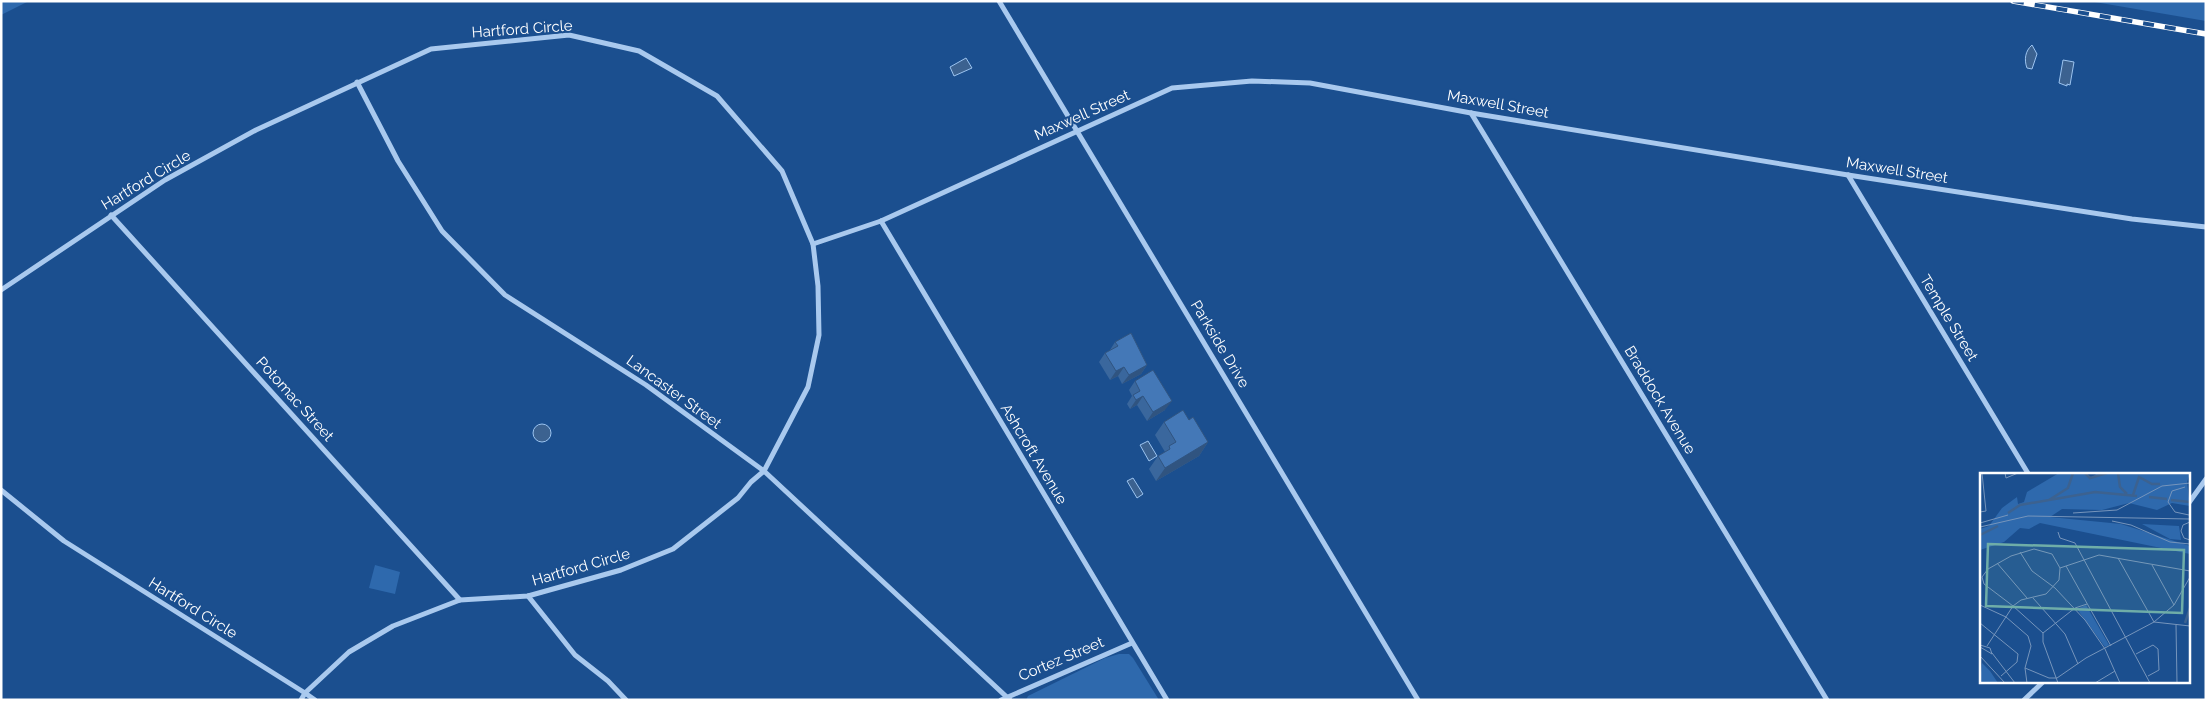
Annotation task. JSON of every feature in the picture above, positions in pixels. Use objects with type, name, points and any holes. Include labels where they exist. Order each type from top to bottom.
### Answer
[{"type":"street","name":"Parkside Drive","points":[[999,1],[1418,700]]},
{"type":"street","name":"Hartford Circle","points":[[1,290],[110,215],[165,180],[256,130],[357,82],[431,49],[569,35],[639,51],[717,96],[782,171],[813,244],[818,286],[818,335],[808,387],[764,471],[738,498],[673,549],[622,570],[528,596],[460,600],[393,626],[349,652],[305,693],[64,541],[1,490]]},
{"type":"street","name":"Maxwell Street","points":[[813,244],[880,221],[1172,88],[1252,81],[1310,83],[1471,113],[1848,175],[2132,219],[2206,227]]},
{"type":"street","name":"Lancaster Street","points":[[357,82],[398,161],[442,231],[505,295],[646,384],[764,471],[1008,698]]},
{"type":"street","name":"Braddock Avenue","points":[[1471,113],[1827,700]]},
{"type":"street","name":"Temple Street","points":[[1848,175],[2028,473]]},
{"type":"street","name":"Potomac Street","points":[[110,215],[460,600]]},
{"type":"street","name":"Ashcroft Avenue","points":[[880,221],[1167,700]]},
{"type":"street","points":[[2190,501],[2206,478]]},
{"type":"street","points":[[528,596],[575,654],[608,681],[626,700]]},
{"type":"street","name":"Cortez Street","points":[[1001,700],[1132,643]]},
{"type":"street","points":[[2024,700],[2041,684]]},
{"type":"street","points":[[301,700],[305,693],[315,700]]},
{"type":"shaded area","points":[[1,1],[29,1],[1,15]]},
{"type":"shaded area","points":[[2089,1],[2206,1],[2206,21]]},
{"type":"shaded area","points":[[2032,45],[2037,54],[2032,69],[2027,68],[2025,59]]},
{"type":"shaded area","points":[[966,58],[972,68],[954,76],[950,67]]},
{"type":"shaded area","points":[[2063,60],[2074,62],[2070,85],[2067,84],[2067,86],[2059,83]]},
{"type":"shaded area","points":[[542,424],[548,427],[551,433],[548,439],[542,442],[536,439],[533,433],[536,427]]},
{"type":"shaded area","points":[[1148,441],[1157,456],[1149,461],[1140,445]]},
{"type":"shaded area","points":[[1133,478],[1143,494],[1137,498],[1127,481]]},
{"type":"shaded area","points":[[375,565],[400,572],[395,594],[369,588]]},
{"type":"shaded area","points":[[1119,654],[1129,654],[1133,658],[1159,700],[1026,700],[1028,696],[1105,658]]},
{"type":"building","points":[[1131,333],[1147,365],[1129,375],[1124,367],[1116,371],[1105,353],[1118,346],[1115,342]]},
{"type":"building","points":[[1153,370],[1172,401],[1153,412],[1143,396],[1136,400],[1133,395],[1140,391],[1135,381]]},
{"type":"building","points":[[1183,410],[1189,420],[1193,417],[1208,442],[1165,468],[1158,456],[1170,449],[1169,446],[1176,442],[1164,422]]},
{"type":"railway","points":[[2013,1],[2206,34]]}]
